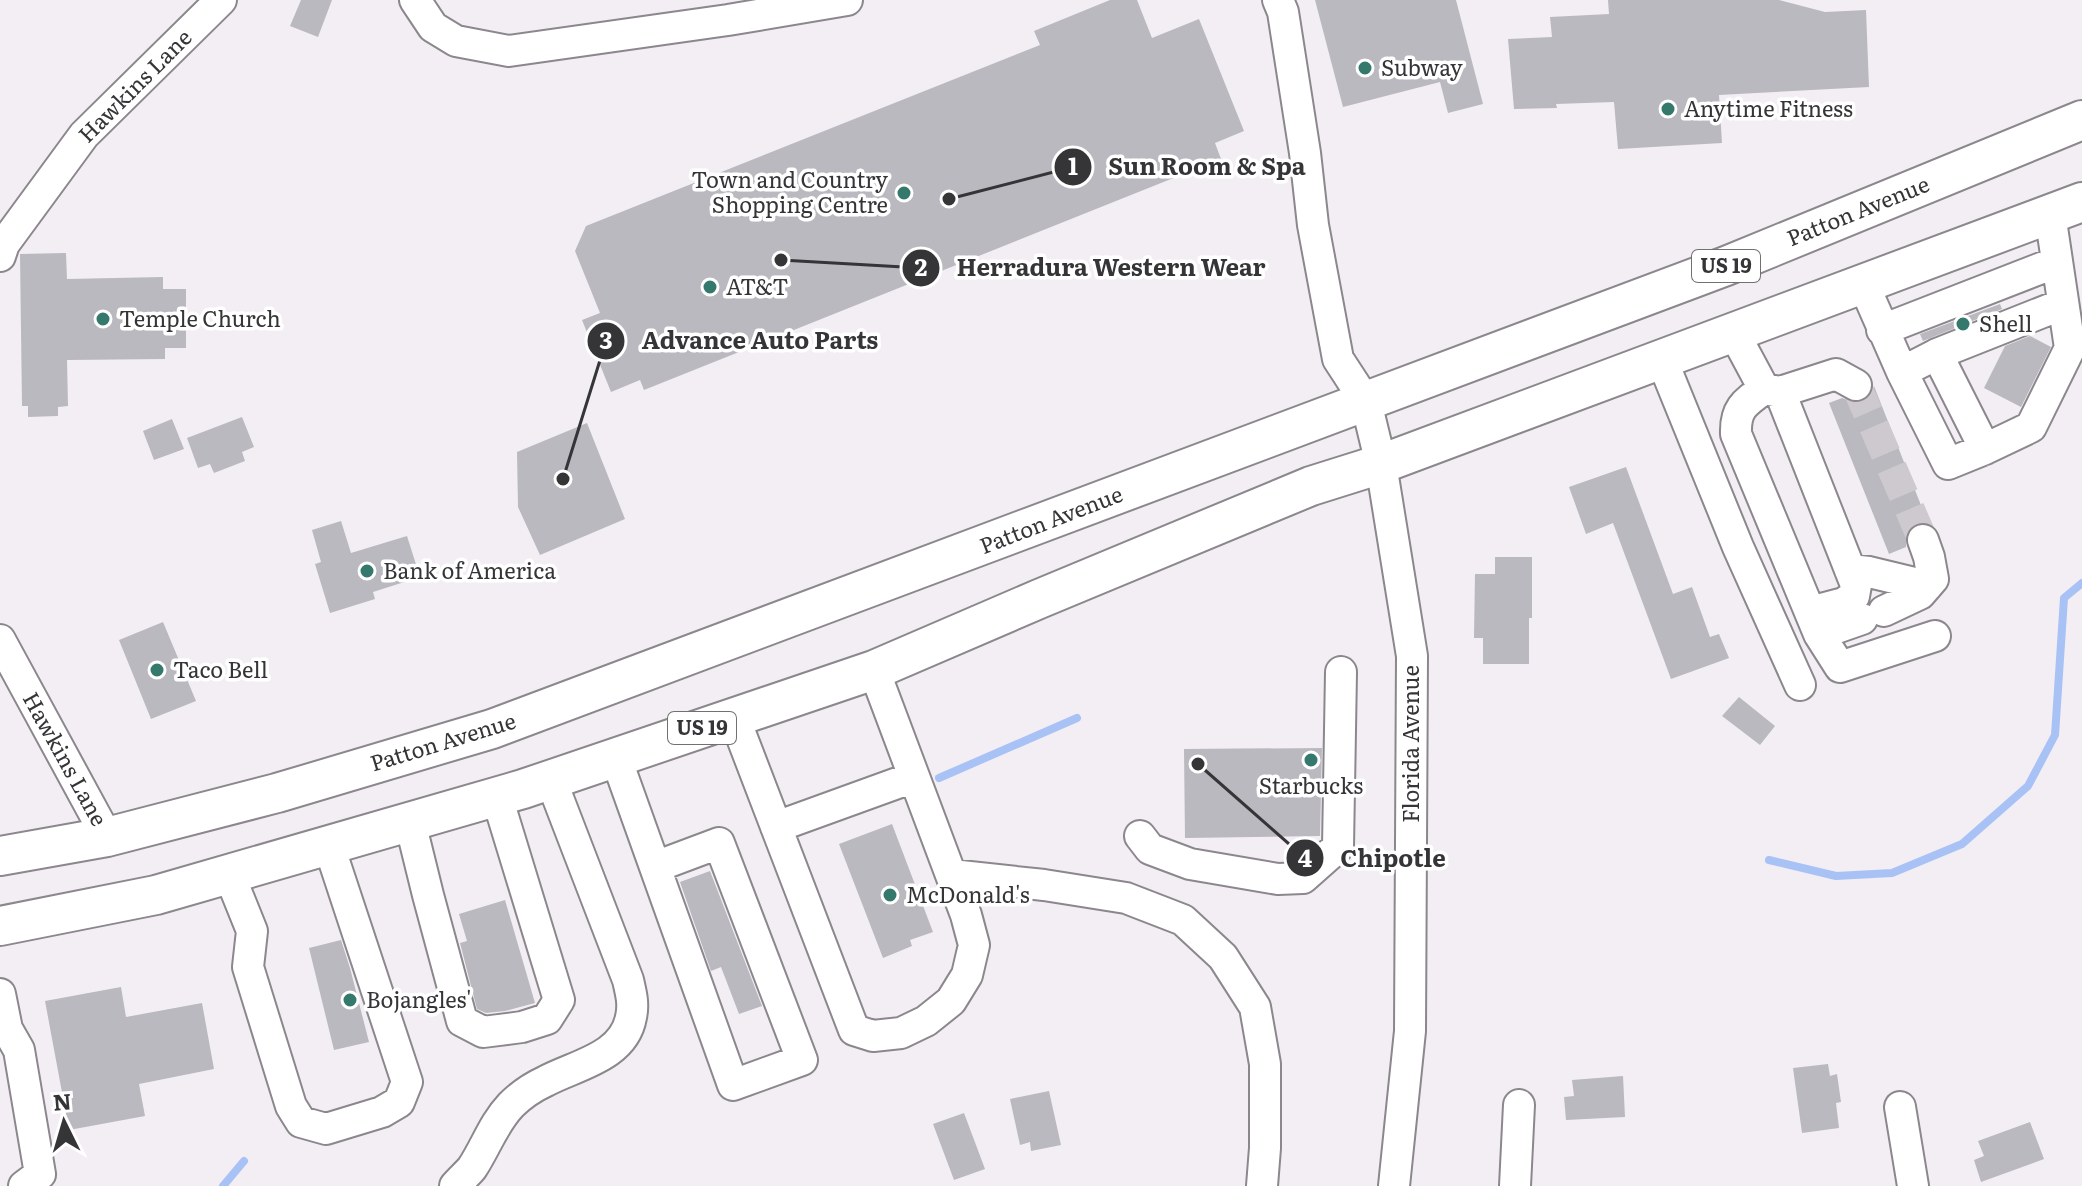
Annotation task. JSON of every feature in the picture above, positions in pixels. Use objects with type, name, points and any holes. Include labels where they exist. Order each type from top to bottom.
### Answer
[{"type":"main road","name":"Patton Avenue","points":[[0,856],[107,837],[277,793],[492,729],[1726,266],[2082,120]]},
{"type":"main road","name":"US 19","points":[[0,926],[156,895],[497,797],[874,670],[1297,492],[1381,464],[2066,208]]},
{"type":"street","name":"Hawkins Lane","points":[[0,256],[4,244],[84,135],[221,0]]},
{"type":"street","points":[[415,0],[433,27],[456,41],[509,51],[847,0]]},
{"type":"street","name":"Florida Avenue","points":[[1278,0],[1283,12],[1313,225],[1338,359],[1366,402],[1381,464],[1412,656],[1410,1031],[1394,1186]]},
{"type":"street","points":[[1863,283],[1882,330],[1948,464],[2031,427],[2070,348],[2057,262],[2066,208]]},
{"type":"street","points":[[1986,239],[2009,281]]},
{"type":"street","points":[[1882,330],[2057,262]]},
{"type":"street","points":[[1902,372],[1937,354],[2063,304]]},
{"type":"street","points":[[1734,333],[1772,391],[1856,585],[1854,596],[1814,623]]},
{"type":"street","points":[[1937,354],[1985,449]]},
{"type":"street","points":[[1662,360],[1738,547],[1800,685]]},
{"type":"street","points":[[1856,385],[1836,374],[1772,391],[1745,402],[1736,419],[1736,434],[1814,623],[1840,667],[1935,636]]},
{"type":"street","points":[[1814,623],[1873,615],[1920,594],[1933,579],[1923,540]]},
{"type":"street","points":[[1850,570],[1927,586]]},
{"type":"street","name":"Hawkins Lane","points":[[0,640],[107,837]]},
{"type":"street","points":[[734,717],[854,1030],[873,1036],[901,1033],[926,1021],[951,1001],[967,975],[974,945],[966,915],[874,670]]},
{"type":"street","points":[[1140,836],[1150,849],[1190,864],[1278,879],[1303,878],[1338,847],[1341,672]]},
{"type":"street","points":[[616,758],[655,867],[733,1085],[802,1060],[719,843],[655,867]]},
{"type":"street","points":[[776,827],[914,777]]},
{"type":"street","points":[[455,1186],[471,1169],[492,1129],[509,1107],[547,1080],[596,1059],[611,1049],[624,1035],[631,1020],[632,1001],[628,980],[551,780]]},
{"type":"street","points":[[410,822],[462,1021],[483,1032],[522,1027],[547,1019],[559,1000],[497,797]]},
{"type":"street","points":[[229,874],[252,931],[248,967],[291,1106],[301,1122],[326,1129],[382,1112],[399,1102],[407,1082],[329,846]]},
{"type":"street","points":[[951,875],[1126,898],[1183,920],[1223,957],[1255,1007],[1258,1021],[1265,1064],[1262,1186]]},
{"type":"street","points":[[0,994],[4,1030],[19,1050],[40,1174],[24,1186]]},
{"type":"street","points":[[1515,1186],[1519,1105]]},
{"type":"street","points":[[1900,1107],[1913,1186]]},
{"type":"building","points":[[301,0],[332,0],[318,37],[290,26]]},
{"type":"building","name":"Town and Country Shopping Centre","points":[[1110,0],[1137,0],[1152,38],[1199,19],[1244,131],[1215,143],[1221,159],[644,390],[640,380],[611,392],[582,320],[600,313],[575,251],[586,226],[1040,45],[1034,31]]},
{"type":"building","points":[[1315,0],[1456,0],[1483,104],[1448,113],[1440,82],[1343,107]]},
{"type":"building","points":[[1608,0],[1779,0],[1825,12],[1866,10],[1869,87],[1719,95],[1722,143],[1618,149],[1614,102],[1514,109],[1508,39],[1552,37],[1550,17],[1609,14]]},
{"type":"building","name":"Temple Church","points":[[66,253],[67,279],[163,277],[163,289],[186,289],[186,348],[165,348],[165,359],[67,360],[68,406],[58,407],[58,416],[28,417],[28,406],[22,406],[20,254]]},
{"type":"building","points":[[2000,304],[2002,309],[1923,341],[1920,334]]},
{"type":"building","points":[[2030,336],[2051,347],[2021,407],[1984,388],[2005,346]]},
{"type":"building","points":[[1874,386],[1928,523],[1918,523],[1910,528],[1906,547],[1889,554],[1829,403],[1842,398],[1856,403],[1865,401]]},
{"type":"building","points":[[242,417],[254,447],[242,452],[245,461],[214,473],[210,464],[198,468],[187,438]]},
{"type":"building","points":[[172,419],[184,449],[154,460],[143,431]]},
{"type":"building","points":[[587,423],[625,519],[540,555],[518,507],[517,452]]},
{"type":"building","points":[[1626,467],[1673,594],[1692,587],[1710,637],[1719,634],[1729,658],[1671,679],[1613,523],[1586,534],[1569,487]]},
{"type":"building","name":"Bank of America","points":[[341,521],[351,553],[407,536],[420,577],[373,592],[375,599],[330,613],[315,564],[321,562],[312,530]]},
{"type":"building","points":[[1495,557],[1532,557],[1529,664],[1483,664],[1483,638],[1474,638],[1475,574],[1495,574]]},
{"type":"building","name":"Taco Bell","points":[[163,622],[196,701],[151,719],[119,640]]},
{"type":"building","points":[[1739,697],[1775,726],[1760,745],[1722,716]]},
{"type":"building","points":[[1322,748],[1320,836],[1185,838],[1184,749]]},
{"type":"building","points":[[892,824],[933,932],[910,940],[912,946],[883,958],[839,844]]},
{"type":"building","points":[[710,871],[762,1006],[739,1014],[721,967],[711,971],[680,882]]},
{"type":"building","points":[[505,900],[535,1003],[486,1013],[477,1009],[460,943],[467,941],[459,914]]},
{"type":"building","points":[[341,940],[369,1042],[334,1050],[309,948]]},
{"type":"building","points":[[121,987],[126,1017],[202,1003],[214,1069],[139,1084],[145,1116],[69,1130],[45,1001]]},
{"type":"building","points":[[1828,1064],[1830,1076],[1837,1074],[1841,1102],[1836,1103],[1839,1128],[1802,1133],[1793,1068]]},
{"type":"building","points":[[1623,1076],[1625,1117],[1566,1120],[1564,1097],[1574,1096],[1572,1080]]},
{"type":"building","points":[[1049,1091],[1061,1145],[1031,1151],[1030,1142],[1020,1145],[1010,1099]]},
{"type":"building","points":[[964,1113],[985,1169],[954,1180],[933,1124]]},
{"type":"building","points":[[2030,1122],[2044,1159],[1981,1182],[1974,1160],[1984,1156],[1978,1141]]},
{"type":"waterway","points":[[1769,860],[1836,876],[1892,873],[1962,844],[2028,786],[2055,735],[2064,598],[2082,583]]},
{"type":"waterway","points":[[939,778],[1077,718]]},
{"type":"waterway","points":[[223,1186],[244,1161]]},
{"type":"tunnel","points":[[1856,385],[1923,540]]},
{"type":"place","name":"Subway","points":[[1365,68]]},
{"type":"place","name":"Anytime Fitness","points":[[1668,109]]},
{"type":"place","name":"Town and Country Shopping Centre","points":[[904,193]]},
{"type":"place","name":"Sun Room & Spa","points":[[949,199]]},
{"type":"place","name":"Herradura Western Wear","points":[[781,260]]},
{"type":"place","name":"AT&T","points":[[710,287]]},
{"type":"place","name":"Temple Church","points":[[103,319]]},
{"type":"place","name":"Shell","points":[[1963,324]]},
{"type":"place","name":"Advance Auto Parts","points":[[563,479]]},
{"type":"place","name":"Bank of America","points":[[367,571]]},
{"type":"place","name":"Taco Bell","points":[[157,670]]},
{"type":"place","name":"Starbucks","points":[[1311,760]]},
{"type":"place","name":"Chipotle","points":[[1198,764]]},
{"type":"place","name":"McDonald's","points":[[890,895]]},
{"type":"place","name":"Bojangles'","points":[[350,1000]]}]
